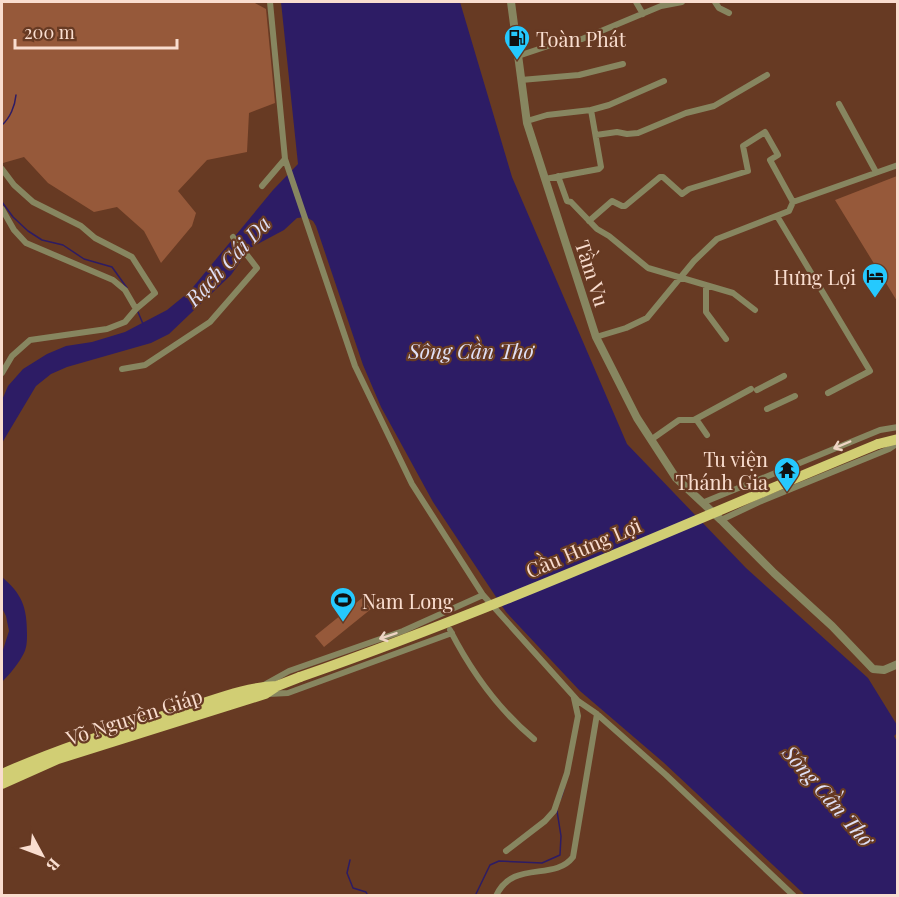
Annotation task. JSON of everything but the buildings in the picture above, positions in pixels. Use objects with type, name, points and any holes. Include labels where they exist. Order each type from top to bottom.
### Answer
[{"type":"highway","points":[[895,441],[897,428]]},
{"type":"highway","name":"Cầu Hưng Lợi","points":[[300,677],[465,615],[878,444],[895,441]]},
{"type":"highway","name":"Võ Nguyên Giáp","points":[[2,774],[66,748],[277,686],[300,677]]},
{"type":"highway","name":"Võ Nguyên Giáp","points":[[2,784],[58,759],[176,716]]},
{"type":"street","points":[[270,2],[285,159],[360,377],[412,484],[483,595],[578,700],[666,775],[794,896]]},
{"type":"street","name":"Tầm Vu","points":[[512,2],[526,121],[596,337],[637,418],[676,478],[832,626],[873,669],[884,670],[897,664]]},
{"type":"street","points":[[636,2],[643,14]]},
{"type":"street","points":[[518,56],[560,42],[582,39],[661,6],[682,2]]},
{"type":"street","points":[[715,2],[719,8],[729,13]]},
{"type":"street","points":[[521,80],[579,75],[622,64]]},
{"type":"street","points":[[596,135],[617,132],[638,133],[686,113],[714,106],[766,75]]},
{"type":"street","points":[[526,121],[609,105],[664,81]]},
{"type":"street","points":[[839,104],[876,172]]},
{"type":"street","points":[[545,179],[601,167],[591,110]]},
{"type":"street","points":[[589,221],[612,201],[625,206],[660,177],[663,177],[682,194],[689,189],[748,171],[743,146],[765,132],[778,155],[770,160],[793,202]]},
{"type":"street","points":[[262,186],[285,159]]},
{"type":"street","points":[[596,337],[626,328],[647,318],[694,261],[717,239],[789,211],[793,202],[897,165]]},
{"type":"street","points":[[2,169],[14,185],[33,202],[81,226],[95,238],[132,257],[155,293],[125,322],[107,329],[30,340],[12,356],[2,373]]},
{"type":"street","points":[[558,176],[567,201],[648,268],[733,293],[755,310]]},
{"type":"street","points":[[2,209],[14,230],[26,243],[113,279],[125,290],[136,309]]},
{"type":"street","points":[[777,216],[870,371],[828,393]]},
{"type":"street","points":[[122,369],[145,364],[210,322],[257,268],[233,237]]},
{"type":"street","points":[[706,285],[706,312],[726,339]]},
{"type":"street","points":[[652,439],[679,420],[696,419],[784,376]]},
{"type":"street","points":[[767,409],[795,396]]},
{"type":"street","points":[[696,419],[707,435]]},
{"type":"street","points":[[702,503],[880,430],[897,428]]},
{"type":"street","points":[[721,520],[889,449],[895,441]]},
{"type":"street","points":[[263,690],[289,671],[403,631],[483,595]]},
{"type":"street","points":[[442,613],[464,656],[503,710],[514,723],[534,739]]},
{"type":"street","points":[[263,690],[288,693],[452,633]]},
{"type":"street","points":[[506,851],[554,812],[567,773],[578,716],[573,694]]},
{"type":"street","points":[[496,896],[500,888],[511,877],[563,866],[573,856],[595,713]]},
{"type":"shaded area","points":[[2,2],[253,2],[266,9],[275,103],[249,113],[247,152],[207,160],[178,191],[196,213],[192,226],[161,263],[144,231],[117,207],[94,212],[48,183],[24,157],[3,163]]},
{"type":"shaded area","points":[[897,176],[897,301],[835,200]]},
{"type":"shaded area","name":"Nam Long","points":[[362,598],[371,609],[324,647],[315,636]]},
{"type":"water","name":"Sông Cần Thơ","points":[[281,2],[460,2],[512,177],[627,444],[746,568],[868,678],[897,725],[897,733],[894,736],[898,743],[897,895],[805,895],[663,762],[580,691],[506,612],[433,502],[381,407],[363,365],[316,226],[306,217],[297,218],[284,230],[250,248],[231,275],[169,334],[151,343],[67,367],[51,374],[36,386],[2,443],[2,400],[8,386],[23,369],[47,354],[66,346],[92,342],[125,332],[167,310],[189,292],[273,190],[298,164]]},
{"type":"water","points":[[2,577],[19,595],[26,616],[27,634],[24,653],[2,682],[2,653],[9,631],[2,608]]},
{"type":"waterway","points":[[2,125],[12,112],[16,95]]},
{"type":"waterway","points":[[2,202],[13,217],[28,231],[42,240],[63,245],[84,259],[112,267],[127,288]]},
{"type":"waterway","points":[[138,312],[143,324]]},
{"type":"waterway","points":[[561,798],[564,789]]},
{"type":"waterway","points":[[475,896],[490,865],[499,861],[542,863],[560,855],[561,836],[557,811]]},
{"type":"waterway","points":[[350,860],[347,873],[353,888],[366,892],[368,896]]},
{"type":"place","name":"Toàn Phát","points":[[517,61]]},
{"type":"place","name":"Hưng Lợi","points":[[875,299]]},
{"type":"place","name":"Tu viện Thánh Gia","points":[[787,493]]},
{"type":"place","name":"Nam Long","points":[[343,623]]},
{"type":"water label","name":"Rạch Cái Da","points":[[227,260]]}]
